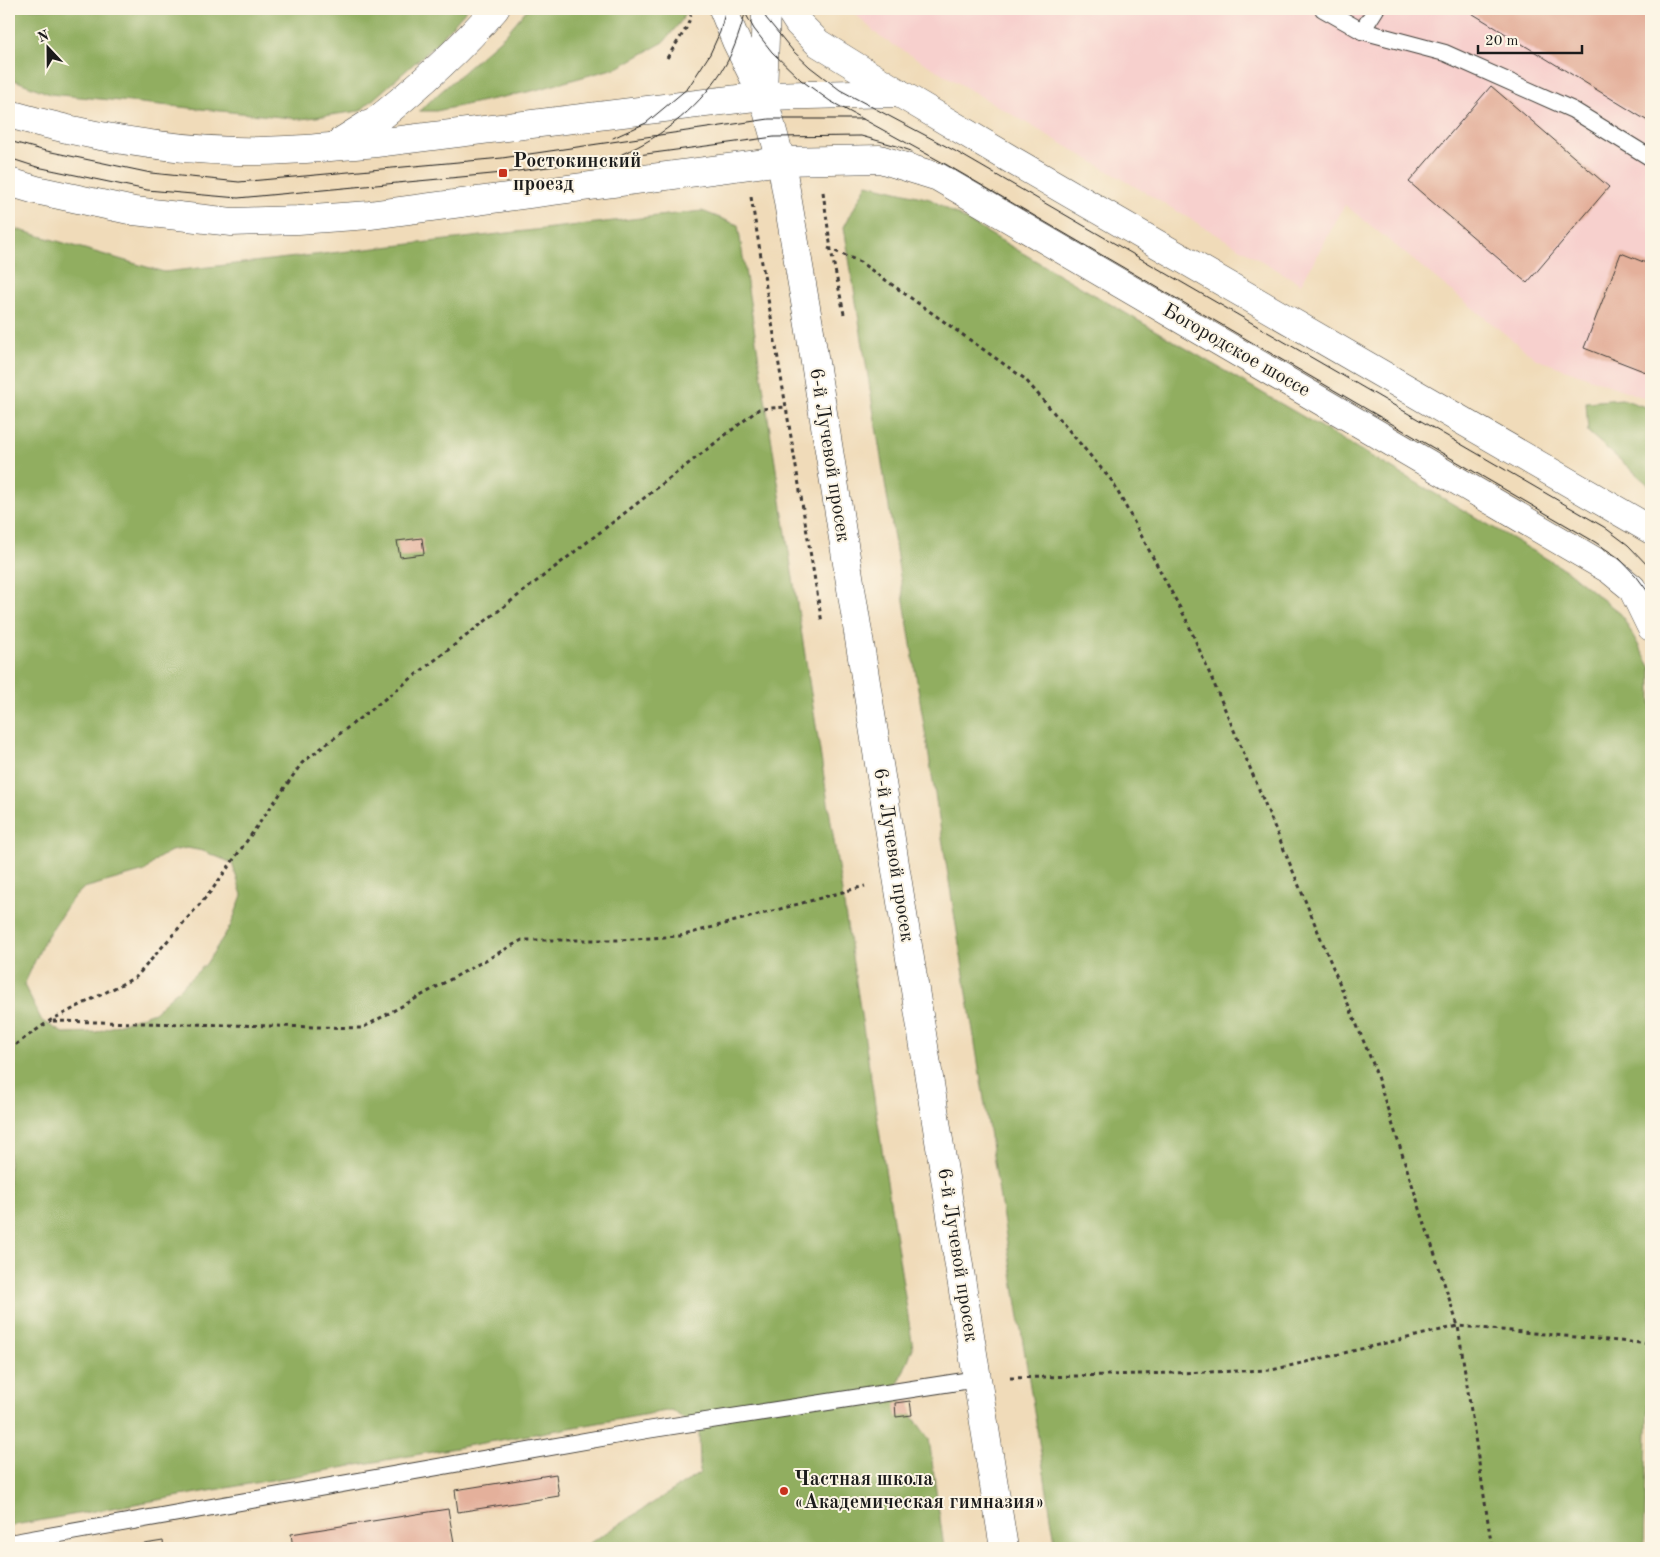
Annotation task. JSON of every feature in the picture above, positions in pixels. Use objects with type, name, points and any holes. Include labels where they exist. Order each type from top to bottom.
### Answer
[{"type":"main road","points":[[334,146],[366,125],[372,124],[416,88],[495,9]]},
{"type":"main road","points":[[723,9],[736,41],[763,96]]},
{"type":"main road","points":[[763,96],[766,9]]},
{"type":"main road","points":[[789,9],[798,23],[818,43],[899,93],[1651,530]]},
{"type":"main road","points":[[9,114],[45,124],[157,146],[236,151],[334,146],[763,96],[899,93]]},
{"type":"main road","name":"6-й Лучевой просек","points":[[763,96],[781,161],[793,233],[1004,1548]]},
{"type":"main road","name":"Богородское шоссе","points":[[781,161],[880,159],[938,177],[1602,565],[1642,594],[1651,627]]},
{"type":"main road","points":[[9,182],[36,190],[124,208],[173,216],[232,222],[298,220],[390,212],[781,161]]},
{"type":"lane","points":[[1322,9],[1362,31],[1445,53],[1573,110],[1651,158]]},
{"type":"lane","points":[[1362,31],[1376,9]]},
{"type":"lane","points":[[9,1543],[647,1430],[977,1379]]},
{"type":"path","points":[[667,58],[687,27],[693,9]]},
{"type":"path","points":[[819,160],[831,250],[844,314]]},
{"type":"path","points":[[793,233],[860,262],[1024,379],[1112,481],[1187,621],[1373,1064],[1458,1326],[1492,1548]]},
{"type":"path","points":[[9,1049],[51,1020],[136,977],[212,890],[302,763],[759,409],[786,406]]},
{"type":"path","points":[[51,1020],[362,1028],[522,940],[617,940],[680,936],[865,886]]},
{"type":"path","points":[[977,1379],[1272,1370],[1458,1326],[1651,1344]]},
{"type":"shaded area","points":[[850,9],[1651,9],[1651,400],[1536,359],[1345,205],[1301,284],[880,37]]},
{"type":"green space","points":[[9,9],[467,9],[435,45],[360,111],[301,119],[50,94],[9,78]]},
{"type":"green space","points":[[527,9],[686,9],[682,20],[664,42],[619,67],[532,91],[436,111],[419,111],[505,35]]},
{"type":"green space","points":[[867,184],[930,199],[1566,570],[1621,614],[1651,668],[1651,1278],[1644,1548],[1056,1548],[844,227]]},
{"type":"green space","points":[[702,211],[738,225],[913,1348],[895,1392],[929,1439],[944,1548],[582,1548],[700,1473],[699,1431],[672,1410],[9,1526],[9,227],[164,272]],"holes":[[[187,848],[203,851],[232,863],[242,895],[231,925],[206,964],[154,1012],[97,1032],[63,1033],[42,1021],[24,985],[44,941],[72,899],[84,888],[145,871],[157,859],[171,851]]]},
{"type":"green space","points":[[1622,399],[1651,409],[1651,487],[1588,432],[1586,402]]},
{"type":"building","points":[[1465,9],[1651,9],[1651,123]]},
{"type":"building","points":[[1491,86],[1609,187],[1527,283],[1409,182]]},
{"type":"building","points":[[1621,253],[1651,265],[1651,374],[1584,348]]},
{"type":"building","points":[[422,538],[424,554],[400,557],[397,541]]},
{"type":"building","points":[[910,1401],[912,1415],[896,1417],[895,1403]]},
{"type":"building","points":[[556,1474],[559,1496],[458,1512],[455,1490]]},
{"type":"building","points":[[448,1509],[455,1548],[293,1548],[291,1534]]},
{"type":"building","points":[[163,1541],[164,1548],[126,1547]]},
{"type":"tram line","points":[[613,138],[646,123],[688,88],[710,54],[720,32],[726,9]]},
{"type":"tram line","points":[[743,9],[754,29],[772,52],[801,80],[830,101],[947,165],[1595,542],[1619,558],[1637,577],[1651,596]]},
{"type":"tram line","points":[[762,9],[766,18],[793,51],[840,90],[955,151],[1604,527],[1628,545],[1651,569]]},
{"type":"tram line","points":[[622,154],[667,129],[706,93],[717,79],[729,58],[738,38],[746,10]]},
{"type":"tram line","points":[[9,141],[42,150],[151,173],[239,182],[502,158],[769,119],[863,119]]},
{"type":"tram line","points":[[9,158],[37,167],[147,190],[238,198],[503,173],[774,137],[861,136],[911,151]]},
{"type":"place","name":"Ростокинский проезд","points":[[503,173]]},
{"type":"place","name":"Частная школа «Академическая гимназия»","points":[[784,1491]]}]
